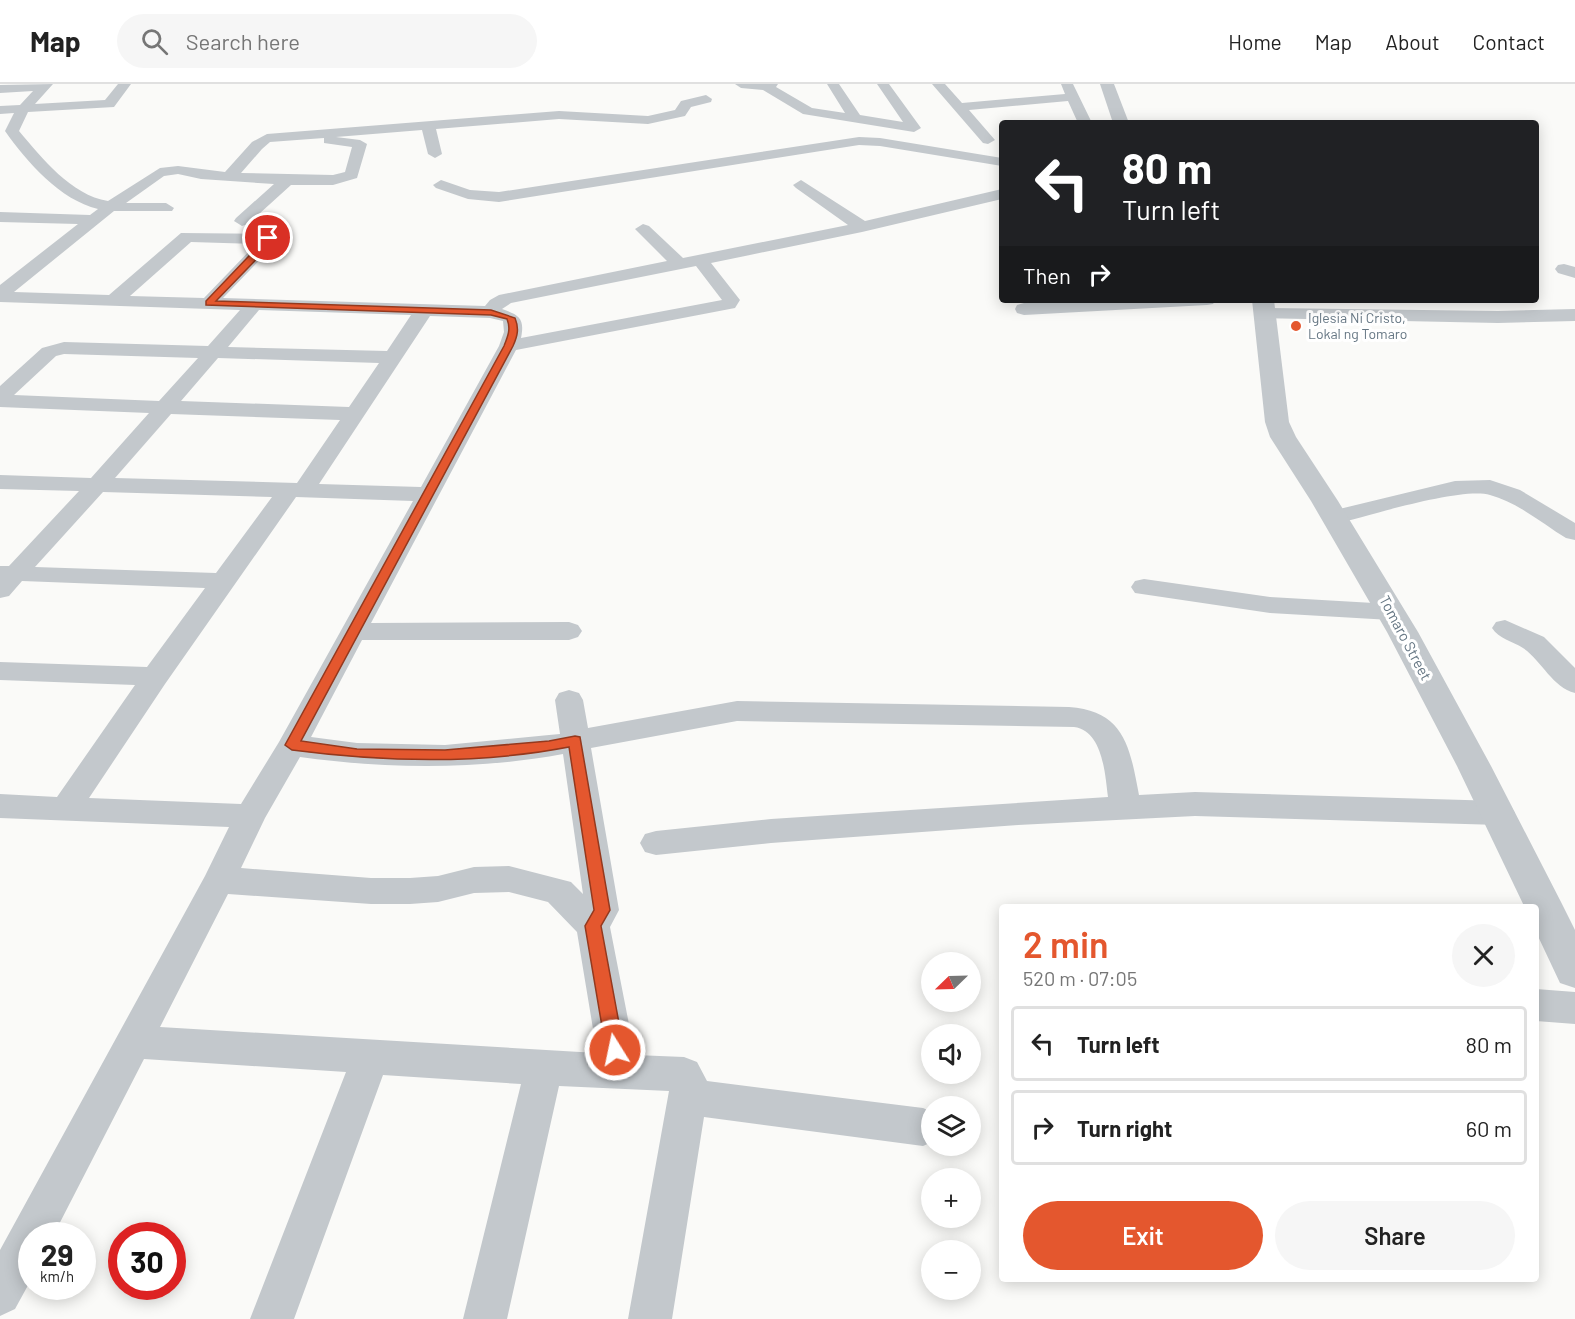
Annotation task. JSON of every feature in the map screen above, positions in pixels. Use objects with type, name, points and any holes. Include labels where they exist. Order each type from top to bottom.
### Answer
[{"type":"street","points":[[0,110],[109,104],[125,84]]},
{"type":"street","points":[[741,84],[770,85],[808,111],[919,129],[883,84]]},
{"type":"street","points":[[833,84],[855,118]]},
{"type":"street","points":[[938,84],[995,142]]},
{"type":"street","points":[[1026,84],[1043,99]]},
{"type":"street","points":[[1067,84],[1083,120]]},
{"type":"street","points":[[1107,84],[1120,120]]},
{"type":"street","points":[[46,85],[23,109],[12,131],[32,155],[84,200],[110,207],[166,208]]},
{"type":"street","points":[[0,88],[46,85]]},
{"type":"street","points":[[960,107],[1024,107],[1043,99],[1072,97]]},
{"type":"street","points":[[229,177],[243,164],[261,141],[267,138],[559,115],[648,120],[680,113],[686,104],[706,99]]},
{"type":"street","points":[[559,115],[568,130]]},
{"type":"street","points":[[428,126],[435,154]]},
{"type":"street","points":[[0,296],[93,220],[163,171],[178,170],[201,175],[287,180],[333,180],[346,178],[354,172],[360,144],[313,138],[307,134]]},
{"type":"street","points":[[967,137],[995,142]]},
{"type":"street","points":[[441,185],[483,197],[511,196],[859,141],[880,142],[999,162]]},
{"type":"street","points":[[242,221],[287,180]]},
{"type":"street","points":[[801,186],[862,227]]},
{"type":"street","points":[[491,312],[496,304],[505,299],[701,261],[999,195]]},
{"type":"street","points":[[0,217],[93,220]]},
{"type":"street","points":[[643,229],[681,265]]},
{"type":"street","points":[[114,300],[187,237],[270,239],[209,303]]},
{"type":"street","points":[[509,346],[729,304],[731,300],[701,261]]},
{"type":"street","points":[[0,296],[491,312],[511,318],[514,325],[509,346],[292,745],[250,816],[219,880],[0,1294]]},
{"type":"street","points":[[1024,309],[1146,303]]},
{"type":"street","points":[[5,579],[97,485],[254,305]]},
{"type":"street","points":[[1263,307],[1498,317],[1575,315]]},
{"type":"street","name":"Tomaro Street","points":[[1263,307],[1277,422],[1283,437],[1369,570],[1499,813],[1575,971]]},
{"type":"street","points":[[64,810],[223,581],[356,414],[424,310]]},
{"type":"street","points":[[0,399],[49,352],[55,349],[393,357]]},
{"type":"street","points":[[0,399],[356,414]]},
{"type":"street","points":[[0,482],[427,494]]},
{"type":"street","points":[[1335,517],[1455,488],[1490,487],[1512,495],[1574,530]]},
{"type":"street","points":[[5,579],[223,581]]},
{"type":"street","points":[[1144,587],[1270,605],[1391,612]]},
{"type":"street","points":[[1506,628],[1534,643],[1575,684]]},
{"type":"street","points":[[353,632],[569,631]]},
{"type":"street","points":[[0,671],[155,677]]},
{"type":"street","points":[[569,700],[602,910],[593,926]]},
{"type":"street","points":[[292,745],[357,754],[445,756],[549,746],[737,711],[933,713],[1083,718],[1097,723],[1111,744],[1126,808]]},
{"type":"street","points":[[656,843],[912,820],[1195,804],[1499,813]]},
{"type":"street","points":[[0,806],[250,816]]},
{"type":"street","points":[[219,880],[371,891],[410,891],[438,889],[474,880],[509,879],[559,891],[593,926],[619,1071]]},
{"type":"street","points":[[1539,1005],[1575,1008]]},
{"type":"street","points":[[132,1042],[370,1058],[684,1074],[688,1079],[688,1097],[650,1319]]},
{"type":"street","points":[[272,1319],[370,1058]]},
{"type":"street","points":[[485,1319],[544,1068]]},
{"type":"street","points":[[688,1097],[921,1126]]},
{"type":"place","name":"Iglesia Ni Cristo, Lokal ng Tomaro","points":[[1296,326]]},
{"type":"route","points":[[268,238],[270,240],[209,303],[491,312],[501,313],[511,318],[514,325],[509,346],[292,745],[357,754],[445,756],[549,746],[575,741],[602,910],[593,926],[615,1050]]}]
